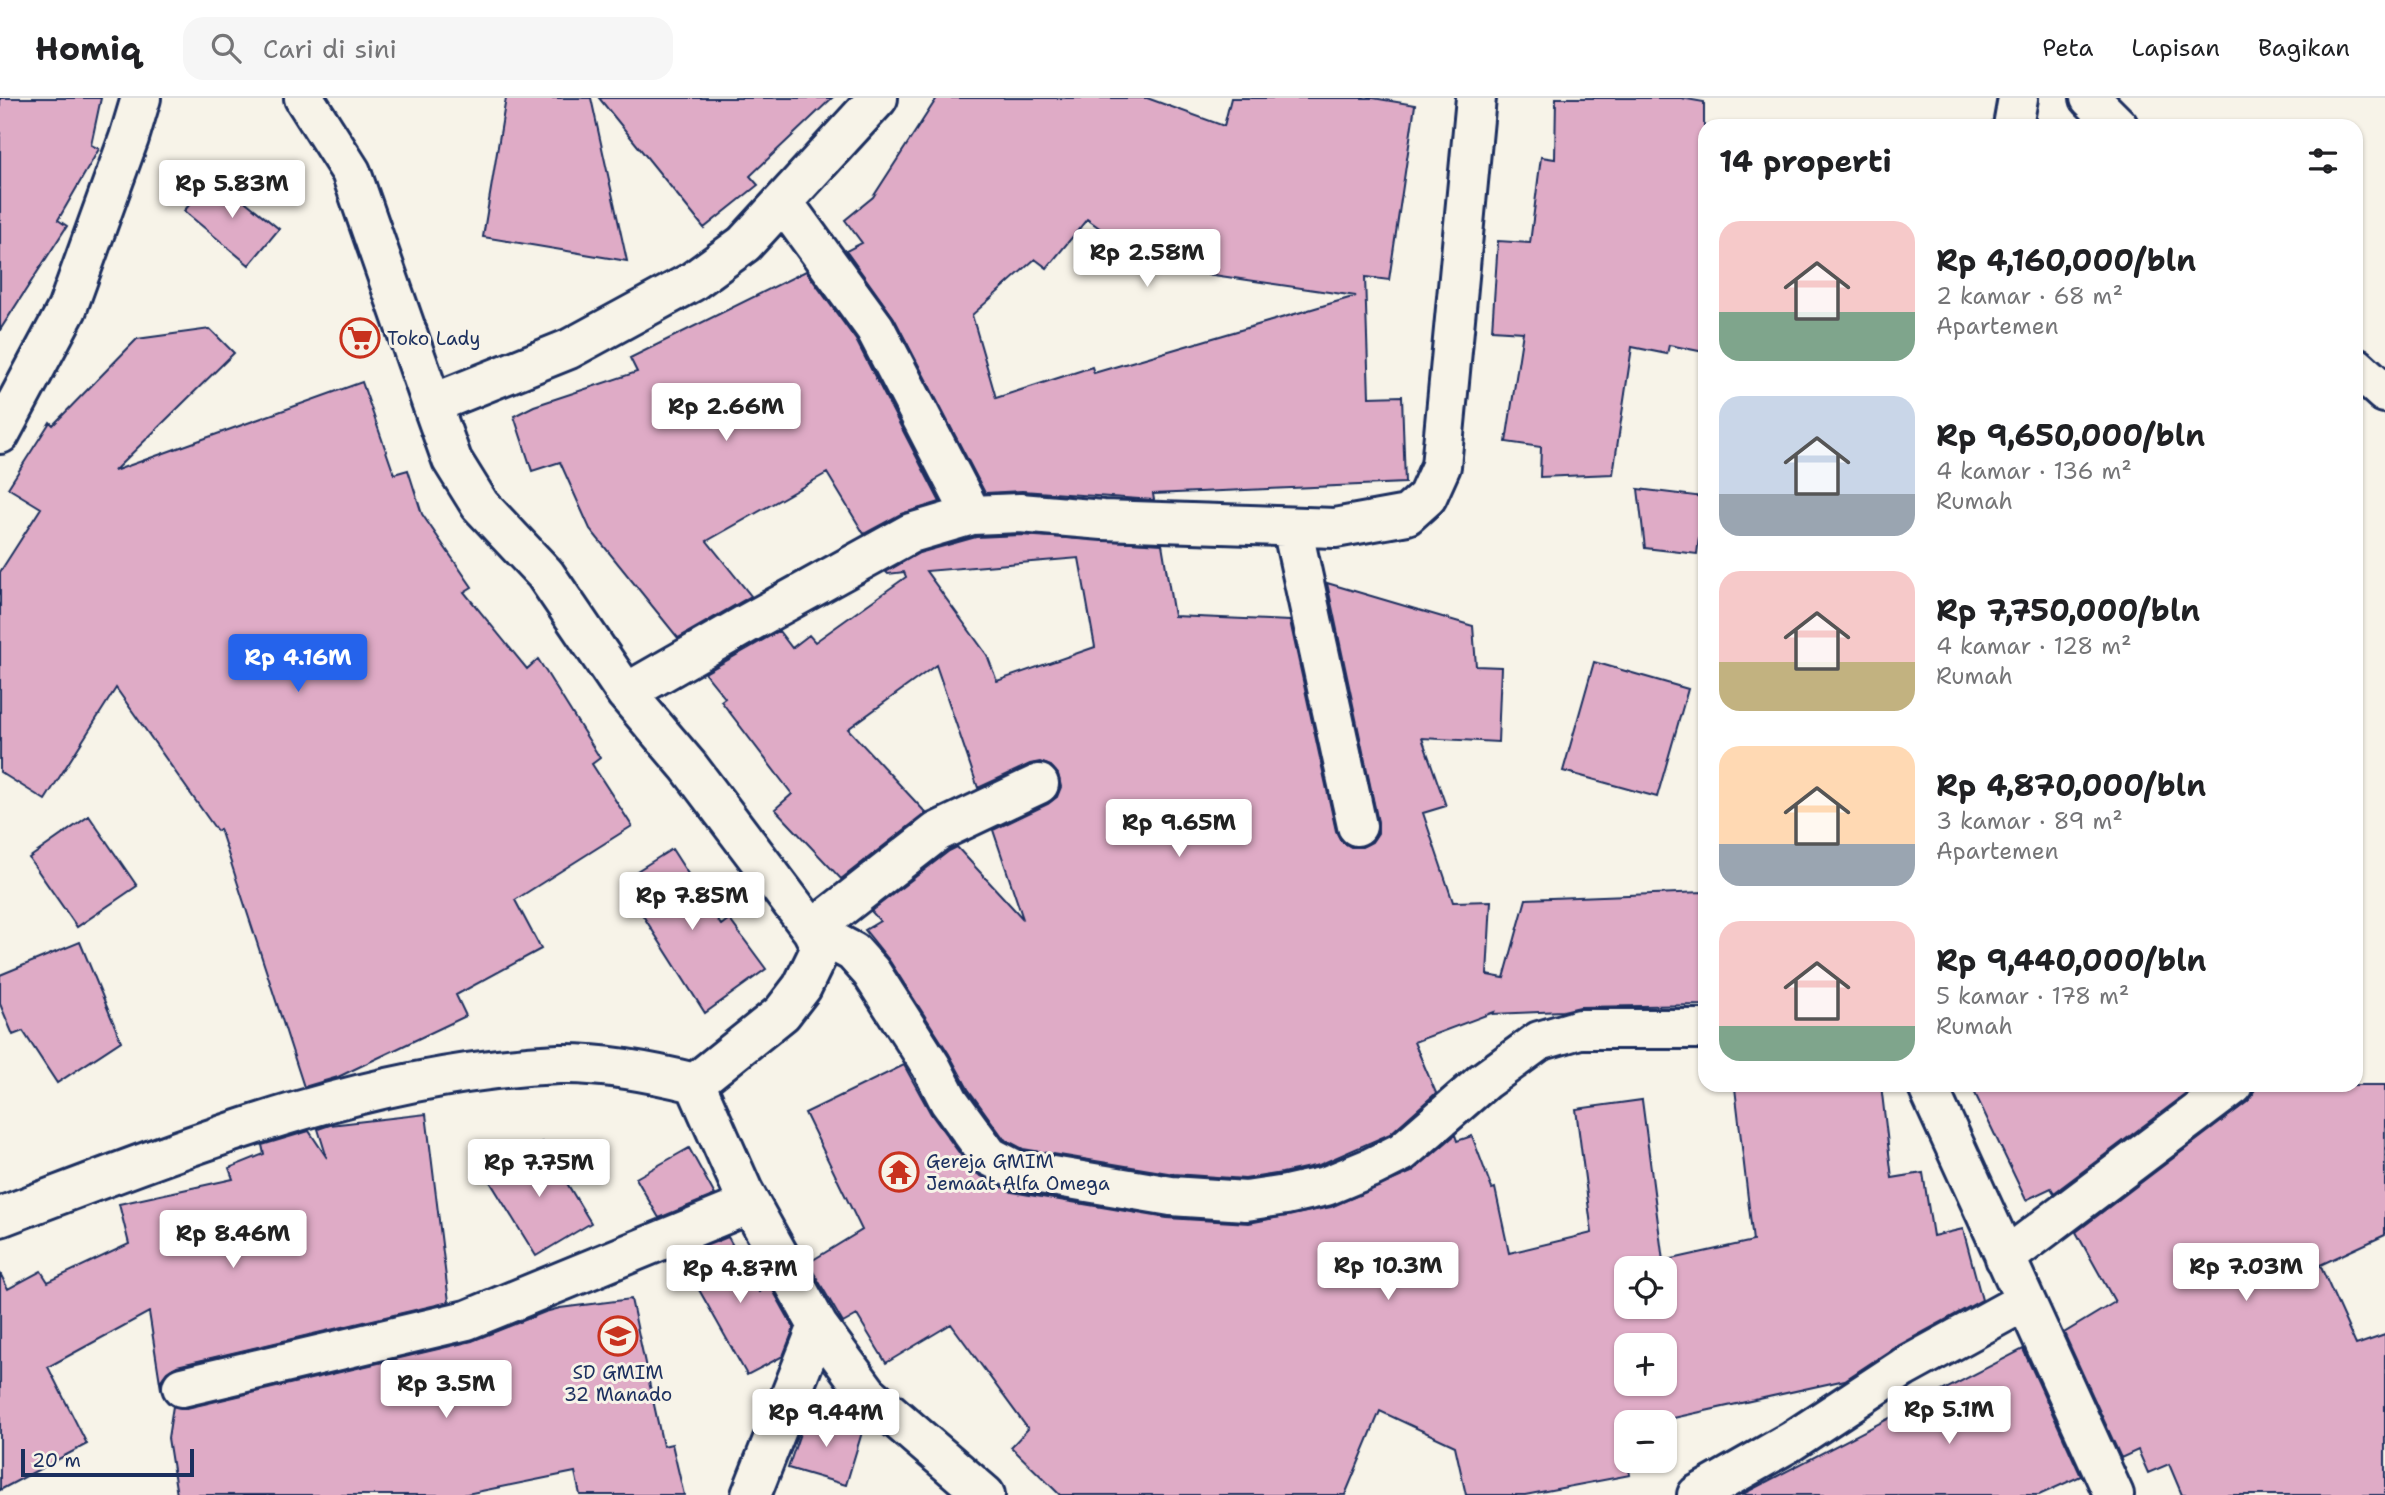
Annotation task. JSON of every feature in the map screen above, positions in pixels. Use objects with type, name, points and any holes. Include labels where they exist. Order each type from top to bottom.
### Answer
[{"type":"street","points":[[0,434],[67,309],[130,138],[141,98]]},
{"type":"street","points":[[304,98],[351,172],[452,460],[480,505],[545,574],[626,693],[689,767],[816,939],[834,942],[853,951],[871,971],[950,1101],[989,1156],[1016,1170],[1171,1196],[1246,1201],[1286,1195],[1326,1186],[1402,1152],[1484,1082],[1539,1041],[1580,1029],[1698,1029]]},
{"type":"street","points":[[432,404],[569,349],[692,282],[744,244],[878,98]]},
{"type":"street","points":[[626,693],[911,533],[972,515],[1020,513],[1103,520],[1335,528],[1407,515],[1427,497],[1441,466],[1476,98]]},
{"type":"street","points":[[2014,119],[2018,98]]},
{"type":"street","points":[[2090,98],[2111,119]]},
{"type":"street","points":[[783,202],[875,328],[972,515]]},
{"type":"street","points":[[2363,373],[2385,393]]},
{"type":"street","points":[[1292,527],[1357,826]]},
{"type":"street","points":[[695,1083],[782,1013],[802,987],[816,939],[937,832],[1039,784]]},
{"type":"street","points":[[0,1217],[149,1161],[328,1102],[453,1075],[561,1064],[638,1069],[695,1083]]},
{"type":"street","points":[[695,1083],[750,1203],[818,1325],[868,1394],[985,1495]]},
{"type":"street","points":[[1930,1092],[2114,1495]]},
{"type":"street","points":[[2005,1258],[2225,1092]]},
{"type":"street","points":[[182,1387],[467,1320],[750,1203]]},
{"type":"street","points":[[1697,1495],[1792,1441],[1903,1368],[2025,1301]]},
{"type":"street","points":[[751,1495],[818,1325]]},
{"type":"building","points":[[0,98],[101,98],[91,145],[99,149],[58,220],[67,226],[0,330]]},
{"type":"building","points":[[506,98],[591,98],[627,261],[483,237]]},
{"type":"building","points":[[599,98],[832,98],[750,176],[758,185],[704,228]]},
{"type":"building","points":[[937,98],[1147,98],[1224,126],[1231,98],[1373,98],[1415,105],[1389,280],[1365,277],[1369,397],[1402,396],[1405,483],[1153,494],[1154,500],[1022,491],[985,493],[894,318],[846,251],[862,243],[845,220],[873,197]],"holes":[[[1087,219],[1152,266],[1356,296],[1094,373],[1092,367],[996,398],[972,315],[1035,259],[1047,268]]]},
{"type":"building","points":[[1556,98],[1681,98],[1704,102],[1704,119],[1698,119],[1698,351],[1669,345],[1667,354],[1632,347],[1613,474],[1540,477],[1541,447],[1506,442],[1523,332],[1492,330],[1498,241],[1530,243],[1541,157],[1555,159]]},
{"type":"building","points":[[214,176],[279,229],[249,265],[184,211]]},
{"type":"building","points":[[806,271],[856,340],[940,502],[901,514],[864,534],[827,473],[707,541],[751,596],[678,638],[590,529],[560,462],[532,471],[514,416],[534,406],[637,372],[630,358]]},
{"type":"building","points":[[210,329],[234,353],[114,471],[362,382],[394,474],[408,470],[422,514],[472,587],[464,592],[527,669],[538,659],[600,758],[592,764],[632,826],[515,900],[541,949],[456,995],[466,1016],[338,1077],[304,1087],[220,829],[217,831],[116,688],[45,800],[0,772],[0,572],[41,508],[8,488],[50,422],[53,425],[137,339]]},
{"type":"building","points":[[1638,489],[1698,496],[1697,554],[1645,548]]},
{"type":"building","points":[[1020,535],[1162,544],[1174,616],[1290,621],[1336,831],[1341,841],[1351,847],[1362,847],[1372,842],[1378,833],[1378,822],[1327,583],[1473,626],[1476,666],[1501,667],[1498,742],[1422,738],[1446,806],[1423,813],[1453,902],[1491,901],[1487,975],[1504,978],[1526,899],[1698,892],[1698,1005],[1580,1007],[1563,1011],[1493,1014],[1494,1012],[1414,1042],[1436,1093],[1390,1134],[1319,1165],[1282,1173],[1245,1179],[1174,1174],[1023,1149],[1004,1139],[968,1089],[889,960],[865,930],[880,921],[871,911],[957,847],[1023,919],[993,830],[1057,797],[1061,787],[1058,774],[1051,766],[1040,762],[978,788],[936,665],[848,729],[926,813],[841,879],[775,809],[792,794],[721,701],[725,698],[705,673],[779,631],[792,648],[809,635],[815,642],[906,577],[904,572],[886,572],[919,553],[976,537]],"holes":[[[1079,558],[1095,647],[997,681],[987,655],[926,571]]]},
{"type":"building","points":[[1594,662],[1688,689],[1657,797],[1563,771]]},
{"type":"building","points":[[89,816],[137,886],[77,927],[29,858]]},
{"type":"building","points":[[672,849],[721,925],[729,919],[766,969],[705,1013],[621,881]]},
{"type":"building","points":[[80,942],[121,1041],[57,1083],[23,1031],[13,1035],[0,1004],[0,975]]},
{"type":"building","points":[[904,1065],[931,1114],[971,1169],[979,1175],[1012,1192],[1167,1218],[1249,1223],[1331,1207],[1412,1172],[1455,1135],[1457,1141],[1472,1136],[1492,1189],[1495,1188],[1509,1253],[1592,1233],[1576,1109],[1642,1100],[1662,1256],[1614,1256],[1614,1319],[1677,1319],[1677,1258],[1753,1241],[1735,1092],[1882,1092],[1892,1178],[1923,1173],[1933,1236],[1963,1229],[1982,1300],[1892,1349],[1845,1380],[1677,1417],[1677,1410],[1614,1410],[1614,1473],[1630,1475],[1525,1495],[1466,1495],[1455,1446],[1380,1411],[1345,1495],[1060,1495],[1011,1447],[1028,1429],[951,1324],[886,1363],[857,1315],[843,1323],[808,1263],[862,1230],[805,1113]]},
{"type":"building","points":[[2363,1085],[2385,1085],[2385,1235],[2320,1265],[2356,1345],[2385,1335],[2385,1495],[2182,1495],[2169,1464],[2148,1473],[2138,1450],[2121,1458],[2064,1333],[2115,1302],[2076,1232],[2254,1094],[2363,1092]]},
{"type":"building","points":[[1974,1092],[2189,1092],[2054,1193],[2051,1188],[2026,1200]]},
{"type":"building","points":[[426,1114],[449,1302],[177,1366],[161,1380],[161,1389],[149,1312],[48,1367],[87,1444],[0,1490],[0,1273],[8,1289],[41,1271],[48,1282],[129,1244],[119,1204],[233,1179],[229,1168],[264,1154],[262,1145],[309,1131],[327,1158],[318,1129],[330,1125]]},
{"type":"building","points":[[542,1142],[591,1223],[536,1256],[486,1175]]},
{"type":"building","points":[[689,1148],[715,1195],[659,1218],[636,1178]]},
{"type":"building","points":[[728,1237],[759,1292],[770,1285],[794,1328],[783,1356],[747,1375],[680,1256]]},
{"type":"building","points":[[631,1299],[663,1446],[672,1444],[684,1495],[580,1495],[575,1472],[462,1495],[177,1495],[168,1438],[173,1406],[187,1408],[472,1341],[560,1308]]},
{"type":"building","points":[[2023,1349],[2081,1476],[2039,1495],[1741,1495]]},
{"type":"building","points":[[807,1413],[863,1429],[846,1485],[788,1468]]},
{"type":"place","name":"Toko Lady","points":[[360,338]]},
{"type":"place","name":"Gereja GMIM Jemaat Alfa Omega","points":[[899,1172]]},
{"type":"place","name":"SD GMIM 32 Manado","points":[[618,1336]]}]
